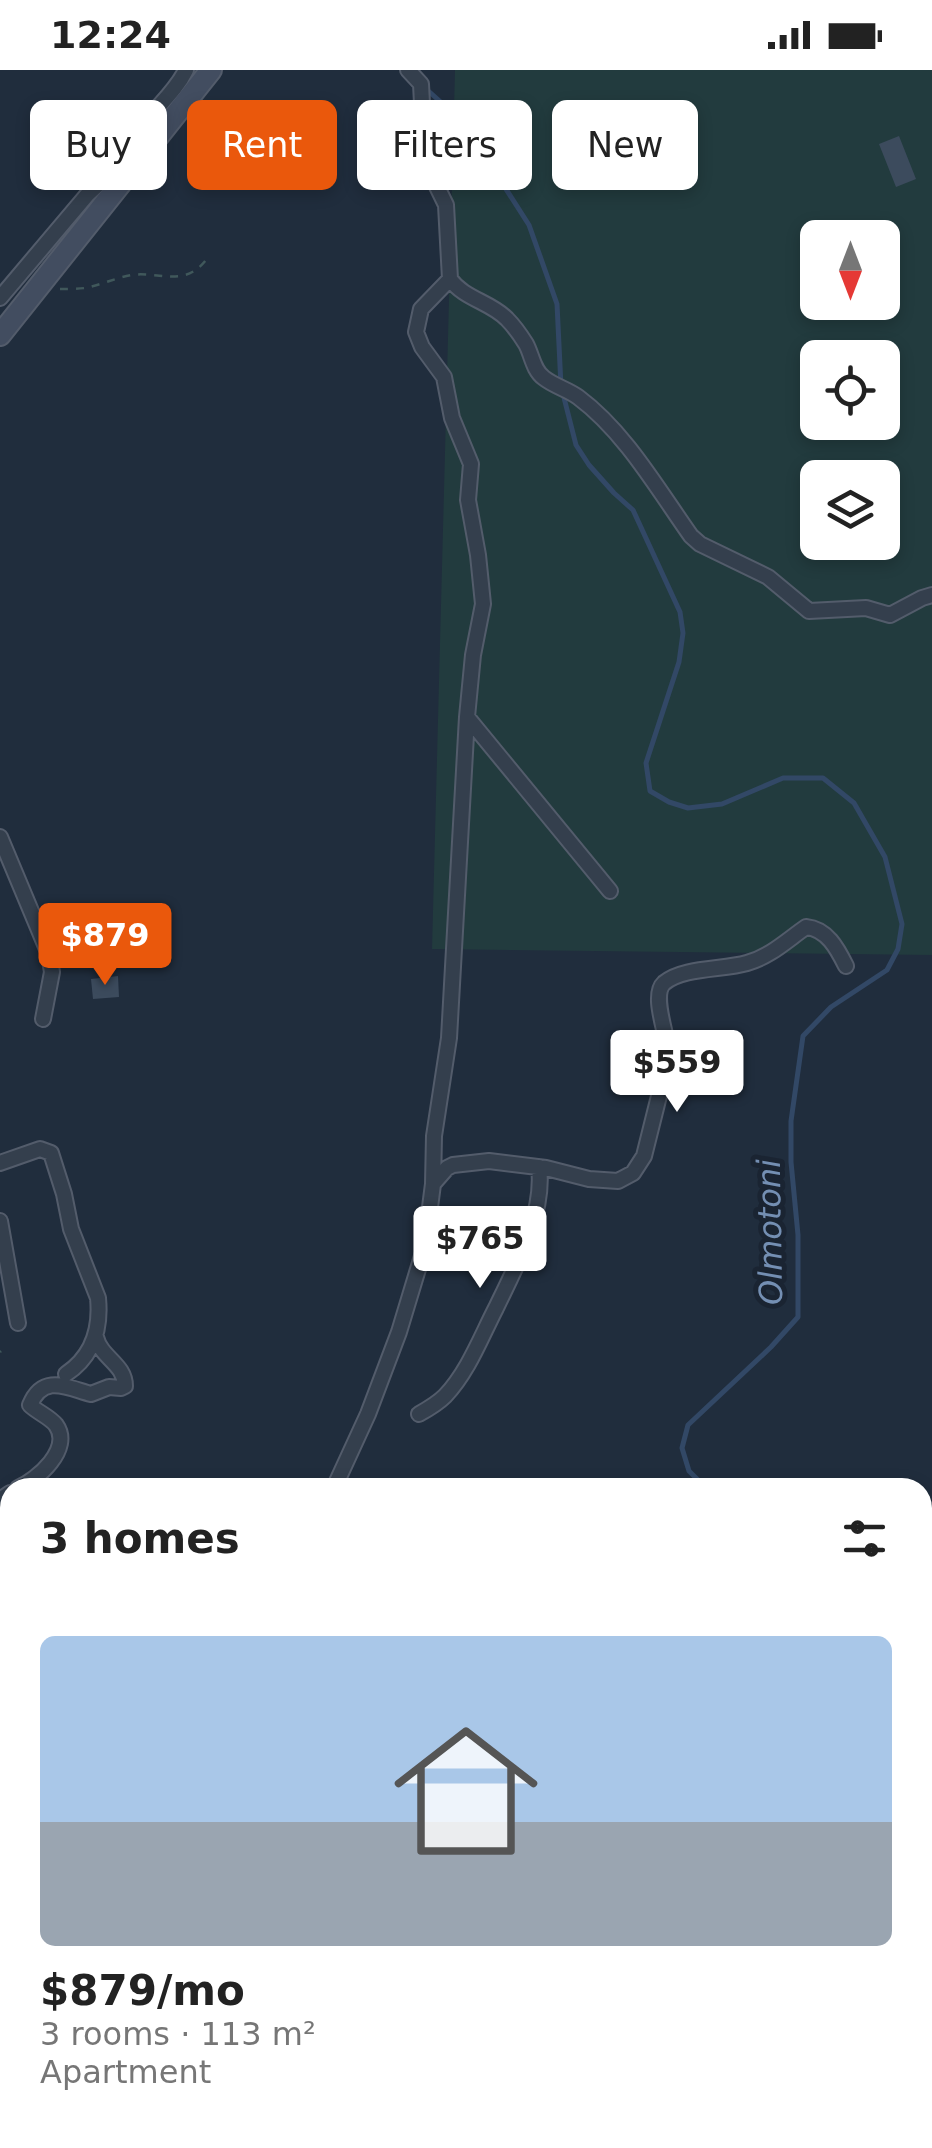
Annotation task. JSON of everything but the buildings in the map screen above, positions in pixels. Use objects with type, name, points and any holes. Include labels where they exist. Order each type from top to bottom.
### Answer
[{"type":"street","points":[[0,298],[87,195],[136,148],[140,129],[186,70]]},
{"type":"street","points":[[0,335],[212,70]]},
{"type":"street","points":[[408,70],[421,84],[425,162],[446,206],[450,280],[460,291],[506,318],[544,378],[594,410],[631,451],[691,536],[768,577],[809,610],[866,608],[890,614],[932,595]]},
{"type":"street","points":[[339,1478],[399,1332],[425,1246],[434,1136],[449,1038],[467,717],[483,604],[468,500],[471,464],[452,418],[444,377],[416,332],[421,309],[450,280]]},
{"type":"street","points":[[467,717],[610,891]]},
{"type":"street","points":[[0,836],[49,954],[52,972],[43,1019]]},
{"type":"street","points":[[433,1184],[447,1168],[459,1163],[489,1161],[602,1181],[626,1178],[638,1168],[667,1074],[667,1034],[658,998],[659,990],[668,980],[761,958],[806,927],[823,932],[846,966]]},
{"type":"street","points":[[0,1162],[40,1150],[50,1153],[71,1229],[98,1298],[96,1337],[80,1364],[66,1374]]},
{"type":"street","points":[[419,1414],[444,1396],[460,1376],[513,1276],[539,1193],[539,1167]]},
{"type":"street","points":[[0,1221],[6,1287],[18,1323]]},
{"type":"street","points":[[34,1478],[54,1460],[60,1438],[56,1426],[30,1405],[36,1394],[50,1385],[68,1385],[91,1394],[110,1386],[125,1386],[123,1372],[101,1351],[96,1337]]},
{"type":"path","points":[[34,291],[88,288],[130,275],[175,278],[200,268],[206,260]]},
{"type":"green space","points":[[455,70],[932,70],[932,955],[432,949],[452,190],[532,190],[532,100],[454,100]]},
{"type":"waterway","name":"Olmotoni","points":[[425,88],[463,122],[529,225],[557,304],[561,386],[576,445],[589,465],[633,510],[680,612],[683,633],[679,662],[646,763],[650,791],[688,808],[722,804],[783,778],[823,778],[854,803],[885,857],[902,924],[898,949],[887,970],[831,1007],[803,1036],[791,1121],[798,1317],[688,1425],[682,1448],[689,1471],[696,1478]]}]
